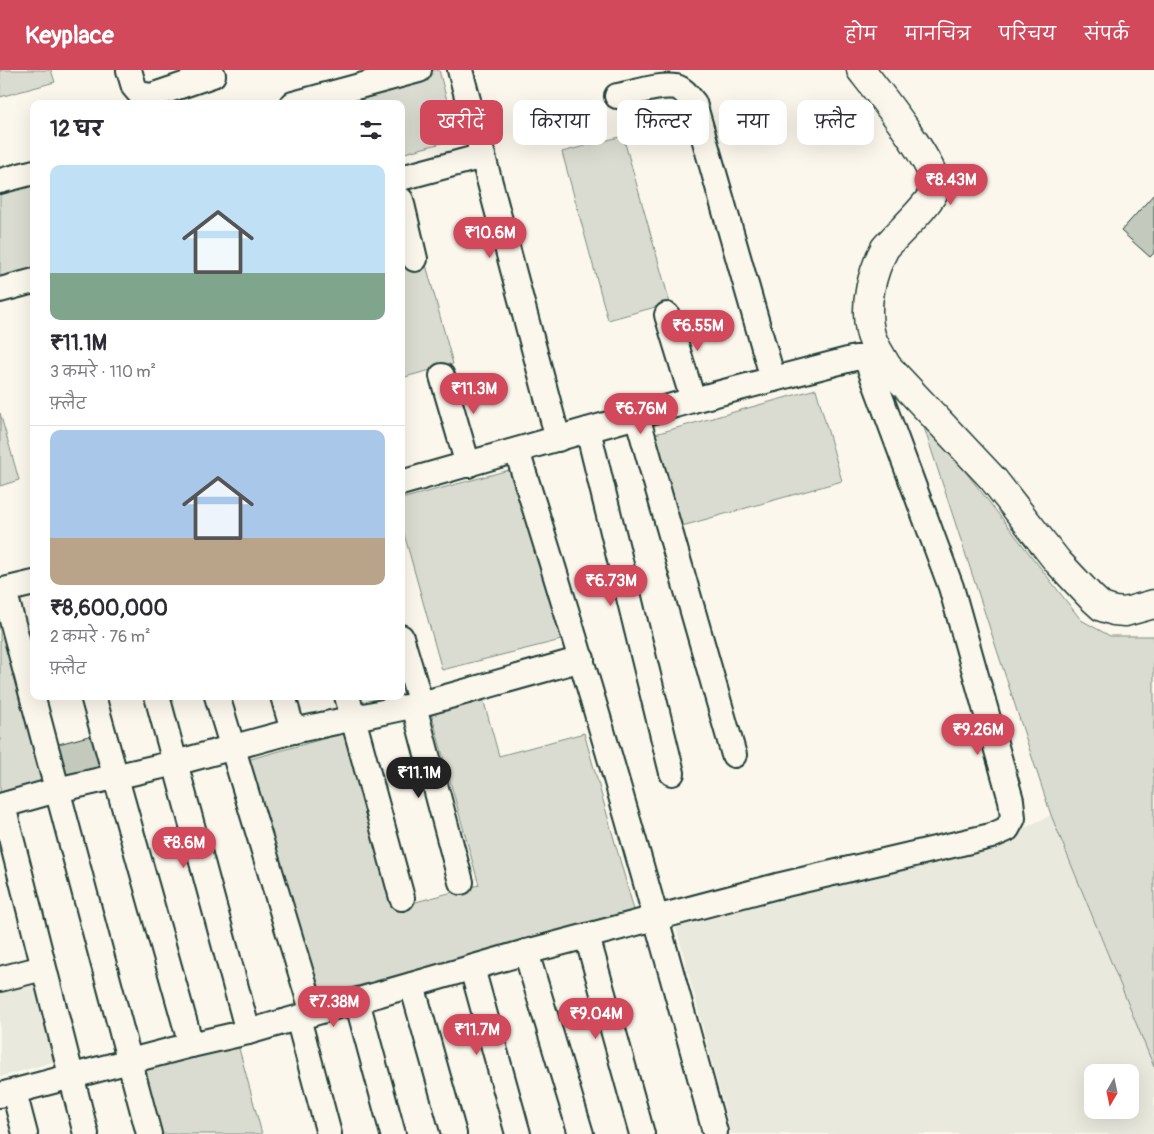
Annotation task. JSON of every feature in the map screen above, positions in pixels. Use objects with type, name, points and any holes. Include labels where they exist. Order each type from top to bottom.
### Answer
[{"type":"street","points":[[129,70],[134,87],[140,94],[151,96],[214,75]]},
{"type":"street","points":[[307,100],[419,70]]},
{"type":"street","points":[[460,70],[558,439]]},
{"type":"street","points":[[25,1134],[7,1093],[190,1045],[248,1032],[526,952],[997,834],[1008,829],[1012,823],[1011,800],[951,587],[877,362],[868,319],[872,283],[885,248],[933,194],[936,182],[934,174],[906,130],[861,70]]},
{"type":"street","points":[[617,96],[659,88],[677,87],[688,94],[694,102],[773,379]]},
{"type":"street","points":[[405,177],[482,156]]},
{"type":"street","points":[[0,181],[30,173]]},
{"type":"street","points":[[405,217],[415,259]]},
{"type":"street","points":[[0,290],[30,282]]},
{"type":"street","points":[[667,315],[693,400]]},
{"type":"street","points":[[405,482],[693,400],[855,358],[877,362],[994,479],[1058,562],[1102,607],[1125,612],[1154,604]]},
{"type":"street","points":[[442,376],[468,465]]},
{"type":"street","points":[[637,416],[734,755]]},
{"type":"street","points":[[588,430],[672,774]]},
{"type":"street","points":[[517,451],[582,659],[656,918],[714,1132]]},
{"type":"street","points":[[30,584],[2,591],[30,692]]},
{"type":"street","points":[[405,653],[461,882]]},
{"type":"street","points":[[86,1134],[2,806],[57,790],[117,778],[293,731],[351,707],[418,705],[582,659]]},
{"type":"street","points":[[32,700],[149,1134]]},
{"type":"street","points":[[94,700],[190,1045]]},
{"type":"street","points":[[158,700],[248,1032]]},
{"type":"street","points":[[218,700],[305,1016],[329,1134]]},
{"type":"street","points":[[283,700],[293,731]]},
{"type":"street","points":[[351,707],[402,898]]},
{"type":"street","points":[[587,936],[642,1134]]},
{"type":"street","points":[[526,952],[581,1134]]},
{"type":"street","points":[[0,979],[43,968]]},
{"type":"street","points":[[472,968],[518,1134]]},
{"type":"street","points":[[412,985],[454,1134]]},
{"type":"street","points":[[356,1001],[393,1134]]},
{"type":"shaded area","points":[[0,70],[51,70],[55,82],[0,97]]},
{"type":"shaded area","points":[[395,70],[439,70],[447,100],[420,100],[420,145],[435,145],[405,153],[405,100],[279,100]]},
{"type":"shaded area","points":[[617,138],[617,145],[626,145],[670,303],[608,320],[562,152],[589,145],[607,145],[607,140]]},
{"type":"shaded area","points":[[30,164],[30,280],[0,288],[0,172]]},
{"type":"shaded area","points":[[425,261],[453,364],[405,377],[405,266]]},
{"type":"shaded area","points":[[816,389],[842,481],[675,528],[648,436]]},
{"type":"shaded area","points":[[919,412],[1081,620],[1110,636],[1154,636],[1154,1067],[1051,815]]},
{"type":"shaded area","points":[[0,413],[19,480],[0,486]]},
{"type":"shaded area","points":[[513,469],[561,640],[442,670],[405,537],[405,498]]},
{"type":"shaded area","points":[[0,618],[47,786],[0,797]]},
{"type":"shaded area","points":[[482,695],[499,756],[584,733],[634,910],[313,998],[247,760],[348,732],[397,907],[479,885],[430,709]]},
{"type":"shaded area","points":[[1051,815],[1154,1067],[1154,1134],[731,1134],[675,923],[1010,835]]},
{"type":"shaded area","points":[[35,976],[60,1060],[0,1077],[0,986]]},
{"type":"shaded area","points":[[237,1041],[262,1134],[157,1134],[138,1066]]},
{"type":"building","points":[[1154,194],[1154,253],[1150,257],[1121,231]]},
{"type":"building","points":[[100,733],[110,769],[65,781],[55,745]]}]
